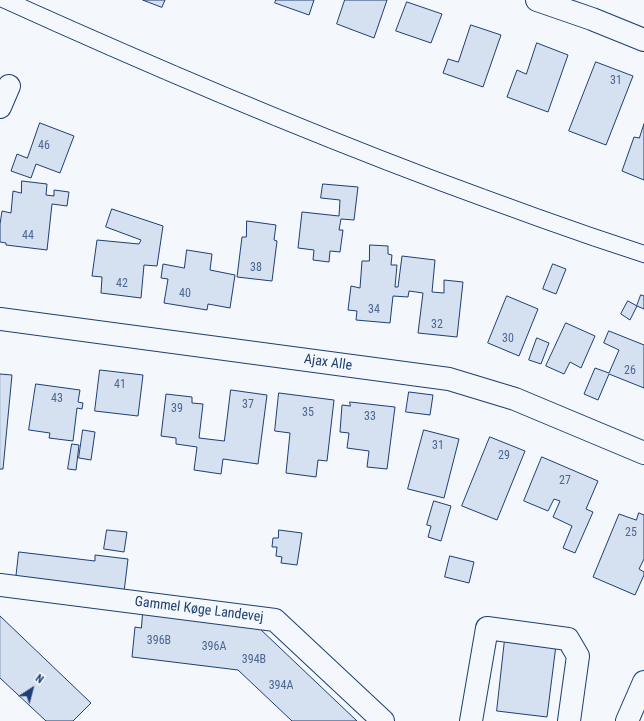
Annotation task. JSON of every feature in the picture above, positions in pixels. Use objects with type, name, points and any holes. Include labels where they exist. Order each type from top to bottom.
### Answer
[{"type":"street","points":[[537,0],[644,40]]},
{"type":"street","points":[[0,107],[9,86]]},
{"type":"street","name":"Ajax Alle","points":[[0,319],[448,380],[515,399],[644,453]]},
{"type":"street","name":"Gammel Køge Landevej","points":[[0,585],[275,620],[383,721]]},
{"type":"street","points":[[471,721],[487,628],[568,639],[578,656],[569,721]]},
{"type":"street","points":[[635,713],[644,682]]},
{"type":"building","points":[[143,0],[165,0],[162,7]]},
{"type":"building","points":[[276,0],[314,0],[309,15],[275,3]]},
{"type":"building","points":[[345,0],[387,0],[374,38],[337,24]]},
{"type":"building","points":[[407,2],[442,14],[431,43],[396,31]]},
{"type":"building","points":[[471,25],[501,35],[483,87],[443,73],[448,59],[458,62]]},
{"type":"building","points":[[537,43],[568,55],[548,112],[507,97],[517,70],[526,74]]},
{"type":"building","points":[[596,62],[633,76],[606,145],[569,131]]},
{"type":"building","points":[[40,123],[74,136],[60,173],[36,164],[31,178],[11,171],[17,154],[27,158]]},
{"type":"building","points":[[644,124],[644,180],[622,171],[634,137],[639,138]]},
{"type":"building","points":[[22,181],[47,184],[46,195],[54,196],[54,190],[69,192],[67,206],[52,204],[47,250],[6,245],[6,243],[0,242],[2,211],[11,213],[13,191],[21,193]]},
{"type":"building","points":[[323,184],[358,187],[354,220],[341,219],[339,230],[343,230],[340,252],[330,251],[329,262],[313,260],[314,250],[298,248],[302,212],[339,216],[340,200],[321,198]]},
{"type":"building","points":[[112,209],[163,226],[157,266],[144,265],[141,298],[101,293],[102,277],[92,276],[97,240],[139,244],[141,240],[106,227]]},
{"type":"building","points":[[247,221],[276,225],[274,240],[277,241],[272,281],[237,277],[242,237],[246,237]]},
{"type":"building","points":[[370,245],[388,246],[388,254],[392,255],[391,265],[397,265],[395,287],[398,287],[402,256],[435,260],[432,292],[444,293],[444,280],[463,282],[457,337],[418,333],[423,293],[409,291],[408,297],[393,296],[390,323],[356,320],[357,311],[348,310],[351,286],[360,288],[362,261],[369,261]]},
{"type":"building","points":[[187,250],[212,254],[210,270],[235,275],[230,308],[208,304],[207,310],[164,303],[168,279],[161,278],[163,264],[184,268]]},
{"type":"building","points":[[553,264],[566,269],[556,294],[543,289]]},
{"type":"building","points":[[641,295],[644,296],[644,309],[637,306]]},
{"type":"building","points":[[507,296],[538,309],[519,356],[488,343]]},
{"type":"building","points":[[628,301],[637,306],[630,320],[621,314]]},
{"type":"building","points":[[566,323],[595,336],[581,368],[570,362],[564,374],[546,366]]},
{"type":"building","points":[[609,331],[644,345],[644,388],[609,374],[598,400],[584,394],[595,368],[609,373],[619,350],[604,343]]},
{"type":"building","points":[[537,338],[549,343],[541,364],[529,360]]},
{"type":"building","points":[[100,370],[143,375],[138,416],[95,411]]},
{"type":"building","points":[[0,374],[12,375],[3,469],[0,469]]},
{"type":"building","points":[[36,384],[80,390],[78,402],[83,403],[82,409],[77,408],[73,441],[49,438],[50,433],[29,430]]},
{"type":"building","points":[[231,390],[267,395],[258,464],[223,459],[221,474],[194,470],[197,447],[176,444],[176,438],[161,436],[166,394],[192,397],[192,403],[203,404],[199,438],[224,441]]},
{"type":"building","points":[[409,392],[433,395],[430,415],[406,412]]},
{"type":"building","points":[[279,393],[334,400],[327,461],[318,460],[316,477],[286,473],[290,433],[275,431]]},
{"type":"building","points":[[350,402],[395,407],[387,469],[367,467],[369,451],[347,448],[349,433],[340,432],[342,405],[350,406]]},
{"type":"building","points":[[83,430],[95,432],[91,460],[79,458]]},
{"type":"building","points":[[424,430],[459,439],[444,498],[408,489]]},
{"type":"building","points":[[490,437],[525,451],[497,520],[462,506]]},
{"type":"building","points":[[72,444],[79,445],[76,470],[68,469]]},
{"type":"building","points":[[542,457],[598,481],[586,509],[593,512],[575,553],[563,548],[572,526],[553,517],[560,501],[554,499],[548,511],[524,501]]},
{"type":"building","points":[[434,501],[451,506],[441,541],[428,537],[431,526],[427,525]]},
{"type":"building","points":[[639,513],[644,515],[644,559],[639,569],[644,572],[644,575],[635,595],[593,577],[619,514],[636,520]]},
{"type":"building","points":[[107,530],[127,532],[124,552],[104,549]]},
{"type":"building","points":[[279,530],[302,533],[297,565],[281,563],[282,557],[276,556],[277,547],[272,547],[273,538],[278,538]]},
{"type":"building","points":[[19,552],[95,561],[95,555],[128,559],[124,592],[16,579]]},
{"type":"building","points":[[450,556],[474,562],[469,583],[445,577]]},
{"type":"building","points":[[143,613],[258,627],[357,721],[292,721],[238,670],[132,657],[135,627],[141,628]]},
{"type":"building","points":[[0,616],[91,703],[73,721],[46,721],[0,678]]},
{"type":"building","points":[[505,639],[556,645],[547,717],[497,711]]},
{"type":"tram line","points":[[26,0],[127,45],[330,130],[564,218],[644,245]]},
{"type":"tram line","points":[[0,7],[109,56],[329,148],[491,210],[644,263]]}]
